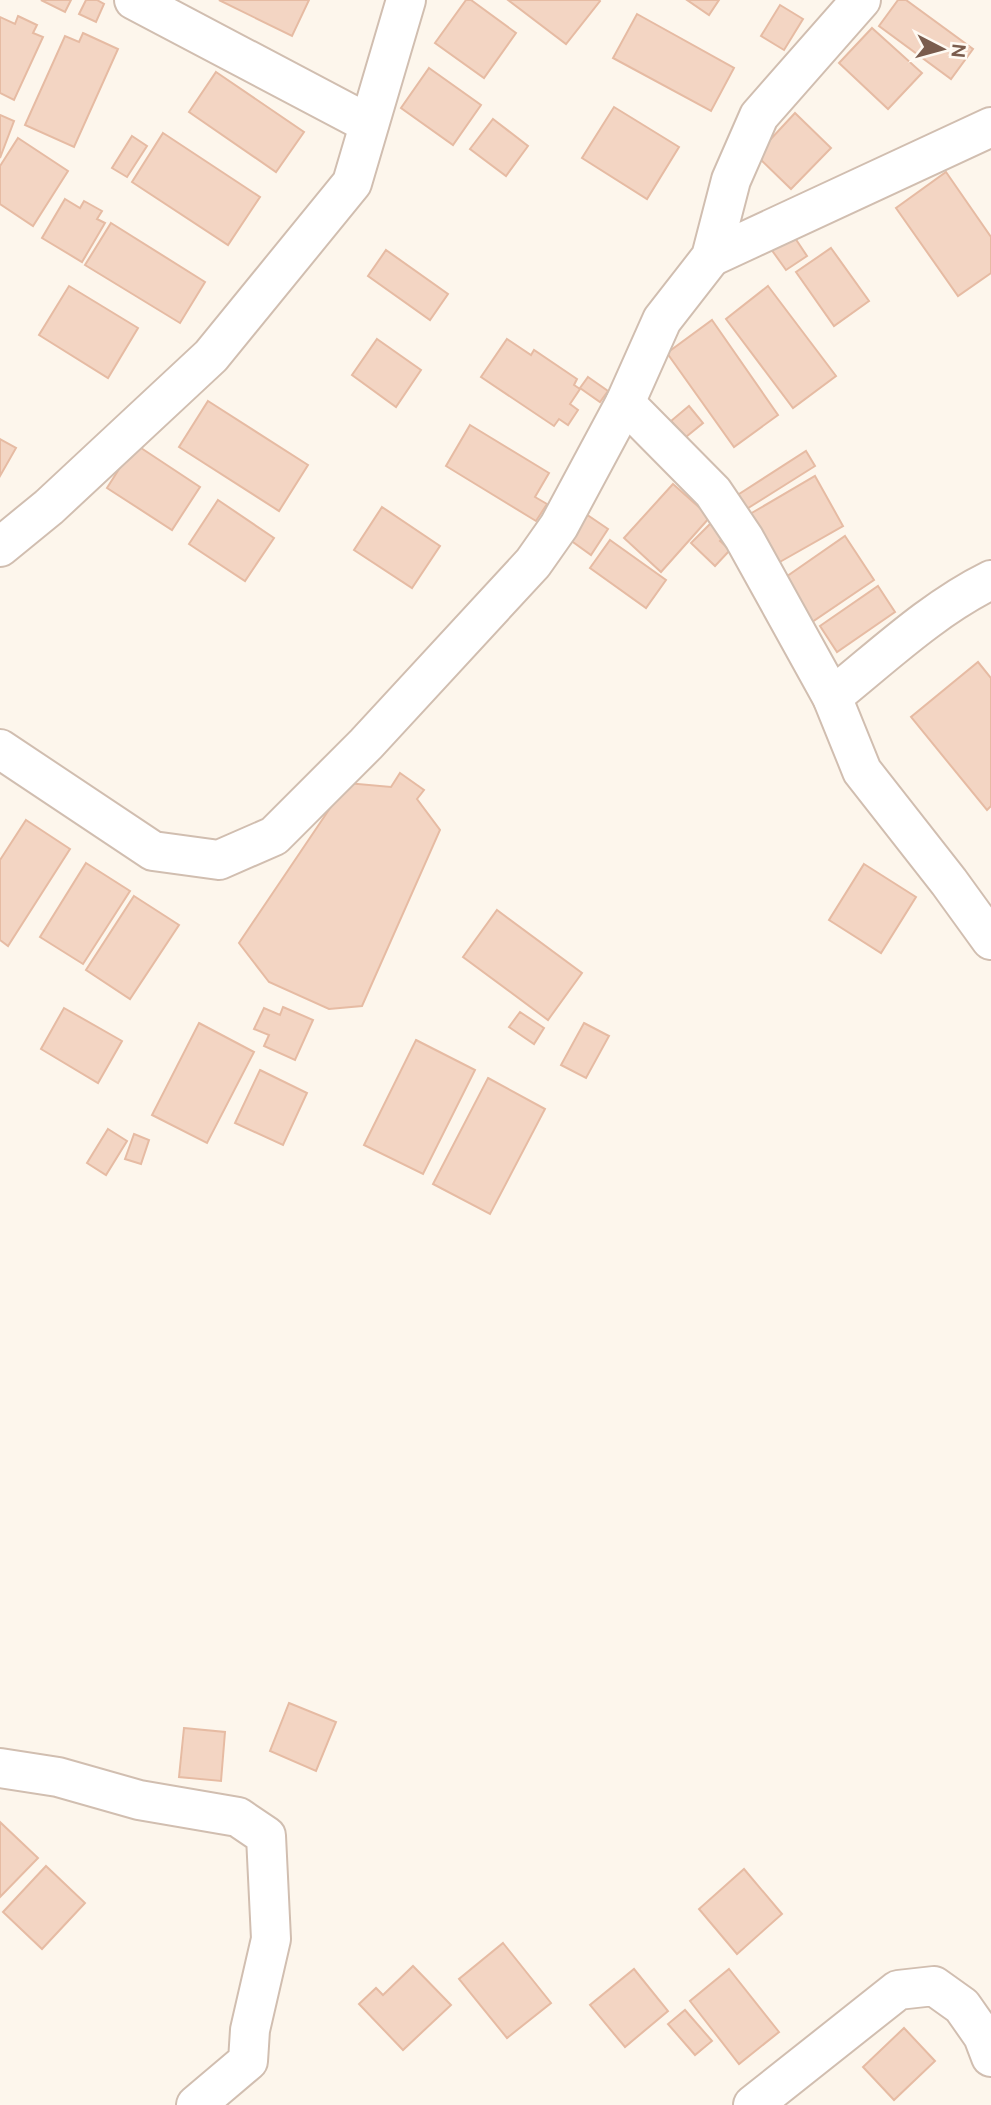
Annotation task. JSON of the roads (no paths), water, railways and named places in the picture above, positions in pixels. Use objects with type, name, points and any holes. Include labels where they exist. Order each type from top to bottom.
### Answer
[{"type":"street","points":[[134,0],[369,124]]},
{"type":"street","points":[[0,547],[60,498],[211,356],[352,183],[406,0]]},
{"type":"street","points":[[0,749],[153,851],[219,860],[274,836],[366,744],[533,564],[559,526],[625,403],[662,320],[711,257],[731,180],[759,117],[861,0]]},
{"type":"street","points":[[711,257],[991,127]]},
{"type":"street","points":[[625,403],[713,492],[744,538],[832,697],[862,771],[991,940]]},
{"type":"street","points":[[832,697],[937,612],[966,592],[991,580]]},
{"type":"street","points":[[0,1768],[58,1777],[139,1800],[237,1817],[266,1836],[271,1939],[250,2030],[248,2061],[196,2105]]},
{"type":"street","points":[[754,2105],[898,1990],[934,1986],[962,2006],[983,2036],[991,2057]]}]
